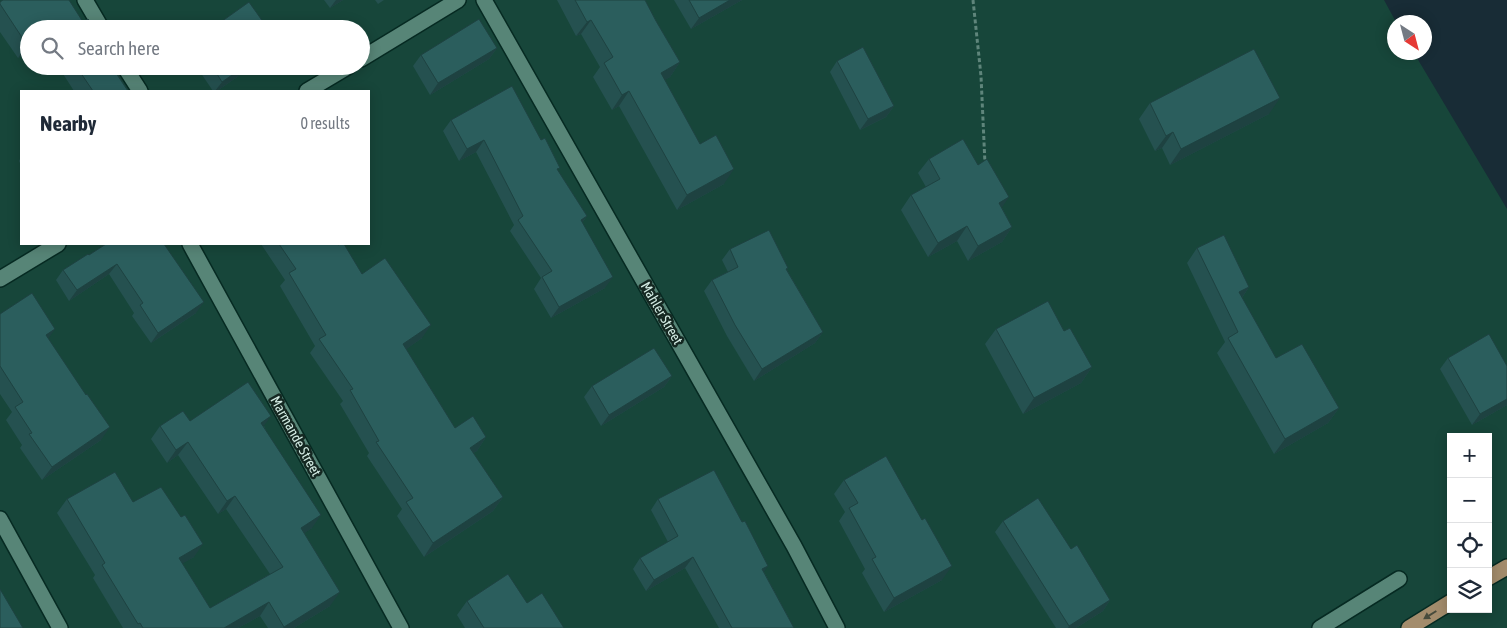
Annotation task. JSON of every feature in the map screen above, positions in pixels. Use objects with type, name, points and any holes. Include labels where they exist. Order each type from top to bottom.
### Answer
[{"type":"main road","points":[[1492,576],[1507,567]]},
{"type":"main road","points":[[1409,628],[1447,604]]},
{"type":"street","points":[[84,0],[96,20]]},
{"type":"street","points":[[370,53],[458,0]]},
{"type":"street","name":"Mahler Street","points":[[484,0],[789,537],[837,628]]},
{"type":"street","points":[[130,75],[139,90]]},
{"type":"street","points":[[309,90],[333,75]]},
{"type":"street","points":[[0,279],[56,245]]},
{"type":"street","name":"Marmande Street","points":[[191,245],[401,628]]},
{"type":"street","points":[[0,519],[60,628]]},
{"type":"street","points":[[1320,628],[1399,580]]},
{"type":"path","points":[[973,0],[981,76],[985,171]]},
{"type":"water","points":[[1384,0],[1507,0],[1507,209],[1418,60],[1432,60],[1432,15],[1392,15]]},
{"type":"building","points":[[3,0],[69,0],[82,20],[20,20],[20,34],[0,2]]},
{"type":"building","points":[[575,0],[645,0],[680,62],[661,73],[700,144],[716,135],[734,169],[687,195],[629,91],[622,95],[604,63],[613,57],[591,20],[587,22]]},
{"type":"building","points":[[689,0],[730,0],[699,18]]},
{"type":"building","points":[[249,2],[262,20],[224,20]]},
{"type":"building","points":[[479,19],[497,48],[438,83],[421,55]]},
{"type":"building","points":[[863,47],[894,106],[868,119],[837,61]]},
{"type":"building","points":[[1254,49],[1280,98],[1181,149],[1173,132],[1166,136],[1150,103]]},
{"type":"building","points":[[82,75],[117,75],[127,90],[92,90]]},
{"type":"building","points":[[218,75],[232,75],[222,82]]},
{"type":"building","points":[[512,86],[541,140],[545,138],[560,168],[557,169],[587,216],[581,220],[613,277],[559,307],[542,277],[552,271],[518,220],[523,216],[484,140],[467,149],[451,120]]},
{"type":"building","points":[[963,139],[978,165],[987,159],[1009,197],[999,203],[1012,227],[978,246],[967,226],[938,243],[911,195],[940,179],[929,159]]},
{"type":"building","points":[[769,230],[788,268],[786,269],[823,332],[762,369],[735,325],[712,280],[738,267],[730,249]]},
{"type":"building","points":[[1224,235],[1249,287],[1239,292],[1276,358],[1302,344],[1339,408],[1285,439],[1228,338],[1238,332],[1197,248]]},
{"type":"building","points":[[104,245],[165,245],[204,302],[158,333],[140,305],[143,303],[117,264],[77,290],[63,270]]},
{"type":"building","points":[[280,245],[345,245],[362,274],[385,258],[431,325],[403,344],[455,428],[473,416],[486,437],[470,448],[503,497],[433,543],[406,502],[413,498],[376,442],[379,441],[350,390],[353,389],[319,339],[326,335],[289,273],[296,269]]},
{"type":"building","points":[[32,293],[55,329],[46,335],[110,427],[52,467],[29,434],[32,433],[15,407],[23,402],[0,366],[0,314]]},
{"type":"building","points":[[1048,301],[1064,331],[1070,328],[1092,367],[1034,398],[996,329]]},
{"type":"building","points":[[1489,334],[1507,366],[1507,399],[1480,414],[1448,358]]},
{"type":"building","points":[[654,348],[672,376],[609,415],[592,386]]},
{"type":"building","points":[[248,382],[271,416],[261,423],[321,515],[301,528],[340,592],[284,627],[269,602],[224,628],[143,628],[140,623],[138,624],[102,565],[105,563],[67,499],[115,472],[133,502],[161,487],[181,517],[185,515],[203,544],[179,558],[210,608],[283,567],[235,496],[227,501],[188,442],[176,450],[160,426],[183,411],[190,421]]},
{"type":"building","points":[[886,456],[922,520],[925,518],[952,566],[894,598],[872,559],[876,557],[849,508],[858,503],[844,480]]},
{"type":"building","points":[[714,470],[742,522],[745,521],[768,566],[762,569],[794,628],[732,628],[693,557],[654,580],[640,558],[678,536],[658,499]]},
{"type":"building","points":[[1038,498],[1071,549],[1077,545],[1110,600],[1069,626],[1003,521]]},
{"type":"building","points":[[508,574],[527,603],[542,593],[564,628],[484,628],[467,601]]},
{"type":"building","points":[[0,589],[23,628],[0,628]]}]
